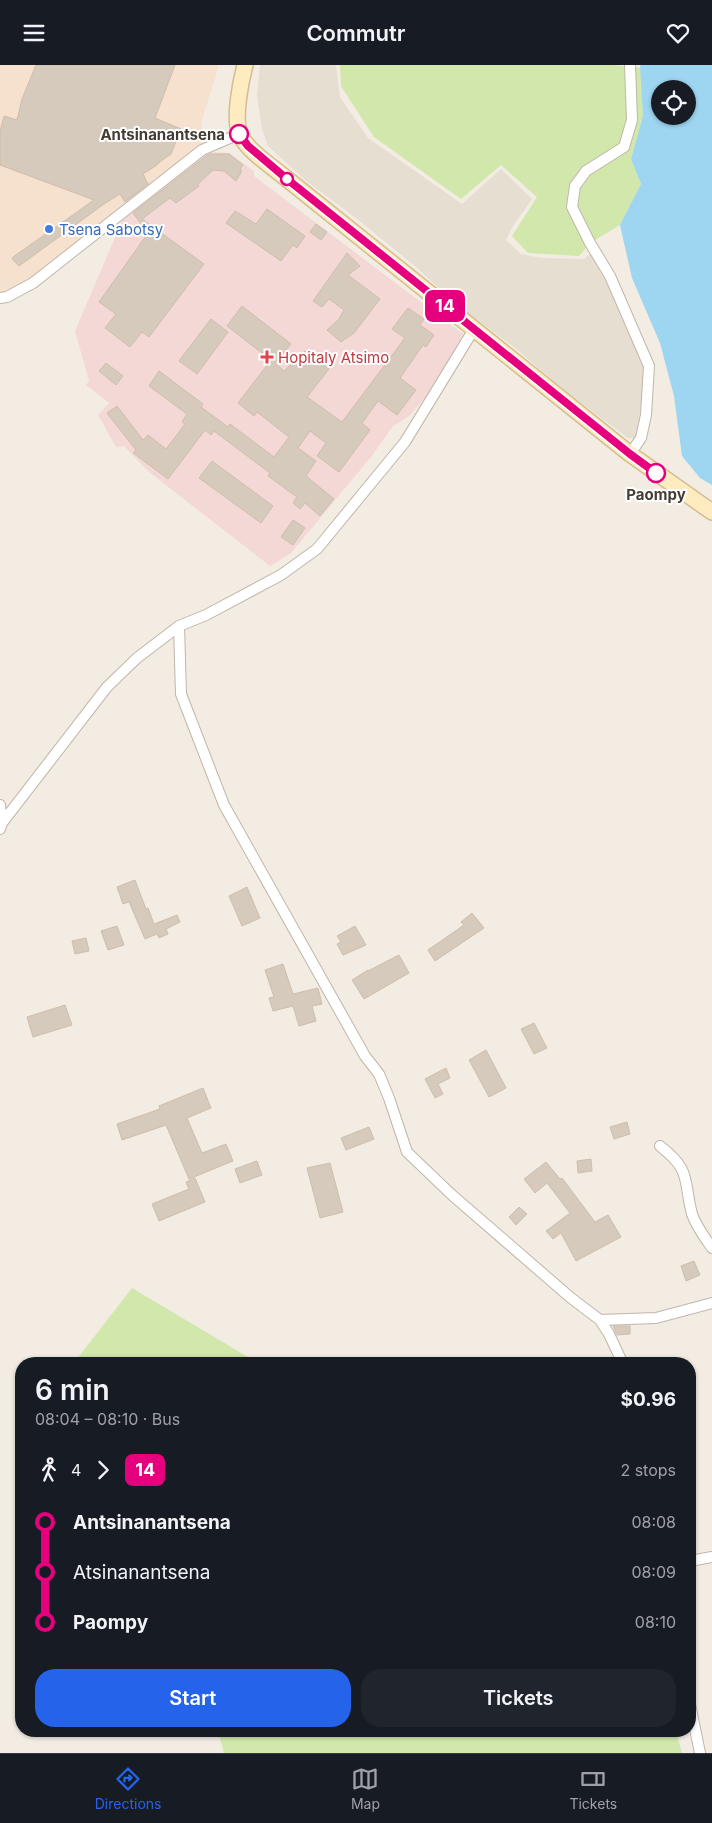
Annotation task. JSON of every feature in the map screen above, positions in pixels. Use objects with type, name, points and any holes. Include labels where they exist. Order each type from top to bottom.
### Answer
[{"type":"street","points":[[245,65],[238,119],[239,134],[248,146],[630,454],[712,512]]},
{"type":"street","points":[[630,65],[632,120],[624,147],[586,171],[575,186],[572,207],[590,243],[610,276],[649,366],[646,415],[643,430],[641,437],[630,454]]},
{"type":"street","points":[[0,298],[16,293],[33,283],[202,151],[239,134]]},
{"type":"street","points":[[1,826],[107,687],[137,658],[179,626],[206,615],[281,575],[317,549],[405,442],[474,329]]},
{"type":"street","points":[[179,626],[181,694],[224,805],[365,1056],[379,1074],[407,1152],[452,1195],[571,1298],[600,1320],[620,1357]]},
{"type":"street","points":[[0,805],[1,826]]},
{"type":"street","points":[[660,1146],[682,1166],[686,1176],[693,1216],[712,1248]]},
{"type":"street","points":[[600,1320],[656,1318],[712,1303]]},
{"type":"street","points":[[696,1560],[712,1557]]},
{"type":"street","points":[[696,1734],[700,1753]]},
{"type":"shaded area","name":"Tsena Sabotsy","points":[[0,65],[219,65],[202,120],[202,149],[184,166],[12,292],[0,295]]},
{"type":"shaded area","points":[[260,65],[336,65],[340,97],[368,138],[462,204],[501,169],[532,199],[513,226],[506,240],[521,254],[541,258],[584,259],[591,253],[603,272],[626,328],[646,368],[643,406],[637,438],[628,438],[560,387],[514,347],[455,303],[416,267],[356,218],[305,180],[268,146],[262,129],[257,96]]},
{"type":"shaded area","name":"Hopitaly Atsimo","points":[[205,152],[229,153],[254,171],[254,176],[463,334],[435,387],[408,417],[393,426],[371,457],[291,553],[270,566],[149,472],[124,446],[116,447],[98,415],[109,403],[86,385],[89,381],[75,331],[126,212]]},
{"type":"green space","points":[[340,65],[614,65],[641,68],[643,116],[631,159],[641,184],[620,225],[590,243],[579,256],[528,253],[512,236],[537,197],[501,165],[461,199],[374,137],[341,86]]},
{"type":"green space","points":[[132,1288],[248,1357],[78,1357]]},
{"type":"green space","points":[[220,1737],[678,1737],[682,1753],[224,1753]]},
{"type":"water","points":[[640,65],[712,65],[712,485],[700,478],[682,456],[674,396],[660,343],[632,278],[620,225],[641,184],[631,159],[643,116]]},
{"type":"building","points":[[36,65],[175,65],[155,118],[181,129],[171,154],[143,174],[148,184],[125,202],[120,194],[104,204],[19,266],[12,259],[13,257],[94,200],[0,165],[0,131],[4,116],[17,120],[22,99]]},
{"type":"building","points":[[211,154],[229,154],[243,165],[236,181],[224,171],[213,170],[198,184],[199,186],[176,203],[170,198],[142,219],[204,264],[149,337],[142,332],[130,347],[105,328],[116,314],[99,302],[148,233],[133,213]]},
{"type":"building","points":[[267,209],[305,236],[297,248],[293,245],[281,261],[226,223],[235,211],[256,224]]},
{"type":"building","points":[[316,224],[327,232],[321,240],[310,232]]},
{"type":"building","points":[[347,253],[360,266],[348,275],[380,299],[354,333],[341,342],[327,330],[339,319],[344,310],[329,299],[322,307],[313,301]]},
{"type":"building","points":[[242,306],[291,344],[275,363],[284,371],[305,351],[329,369],[307,397],[342,422],[405,338],[392,329],[408,308],[424,319],[420,325],[434,335],[426,347],[423,345],[400,378],[416,390],[397,415],[378,401],[362,423],[370,430],[339,472],[317,456],[326,443],[310,431],[298,448],[316,461],[306,476],[334,499],[320,516],[305,503],[300,509],[293,503],[297,497],[268,476],[270,473],[214,431],[211,435],[205,430],[168,479],[133,453],[136,450],[107,413],[117,406],[143,440],[148,435],[166,449],[185,424],[182,422],[187,414],[149,386],[159,371],[203,404],[201,407],[228,427],[230,424],[274,457],[289,437],[257,412],[254,416],[238,403],[271,360],[227,326]]},
{"type":"building","points":[[211,319],[228,332],[197,374],[179,361]]},
{"type":"building","points":[[106,363],[123,376],[116,385],[99,371]]},
{"type":"building","points":[[212,461],[273,506],[261,523],[199,478]]},
{"type":"building","points":[[293,520],[305,528],[293,545],[281,537]]},
{"type":"building","points":[[135,880],[154,924],[177,915],[180,922],[166,929],[168,934],[159,938],[157,934],[145,939],[129,902],[123,904],[117,887]]},
{"type":"building","points":[[247,887],[260,918],[242,926],[229,896]]},
{"type":"building","points":[[472,913],[484,928],[435,961],[428,950],[464,925],[461,922]]},
{"type":"building","points":[[117,926],[124,945],[108,950],[101,931]]},
{"type":"building","points":[[355,926],[366,945],[343,955],[337,944],[341,942],[337,936]]},
{"type":"building","points":[[86,938],[89,951],[75,954],[72,941]]},
{"type":"building","points":[[399,955],[409,973],[364,999],[352,980]]},
{"type":"building","points":[[283,964],[293,994],[318,988],[322,1004],[312,1006],[316,1021],[299,1026],[293,1006],[273,1011],[269,998],[274,997],[265,970]]},
{"type":"building","points":[[65,1005],[72,1025],[33,1037],[27,1017]]},
{"type":"building","points":[[534,1023],[547,1048],[534,1054],[521,1029]]},
{"type":"building","points":[[486,1050],[506,1088],[489,1097],[469,1060]]},
{"type":"building","points":[[446,1068],[450,1078],[438,1084],[443,1094],[435,1098],[425,1079]]},
{"type":"building","points":[[203,1088],[211,1108],[187,1118],[202,1153],[226,1144],[233,1161],[189,1179],[166,1125],[122,1140],[117,1124],[160,1109],[159,1106]]},
{"type":"building","points":[[627,1122],[630,1134],[614,1139],[610,1127]]},
{"type":"building","points":[[369,1127],[374,1139],[346,1150],[341,1138]]},
{"type":"building","points":[[591,1159],[592,1171],[578,1173],[577,1161]]},
{"type":"building","points":[[257,1161],[262,1175],[240,1183],[235,1169]]},
{"type":"building","points":[[546,1162],[560,1179],[562,1178],[595,1222],[608,1215],[621,1237],[576,1261],[561,1233],[553,1239],[546,1231],[570,1213],[547,1183],[535,1193],[524,1179]]},
{"type":"building","points":[[330,1163],[343,1212],[320,1218],[307,1168]]},
{"type":"building","points":[[195,1178],[205,1202],[159,1221],[152,1204],[189,1189],[186,1182]]},
{"type":"building","points":[[519,1207],[527,1214],[516,1225],[509,1217]]},
{"type":"building","points":[[694,1261],[700,1275],[686,1281],[681,1266]]},
{"type":"building","points":[[613,1326],[630,1326],[630,1334],[617,1335]]},
{"type":"bus line","name":"14","points":[[239,134],[248,146],[287,179],[656,473]]},
{"type":"place","name":"Antsinanantsena","points":[[239,134]]},
{"type":"place","name":"Tsena Sabotsy","points":[[49,229]]},
{"type":"place","name":"Hopitaly Atsimo","points":[[267,357]]},
{"type":"place","name":"Paompy","points":[[656,473]]}]
